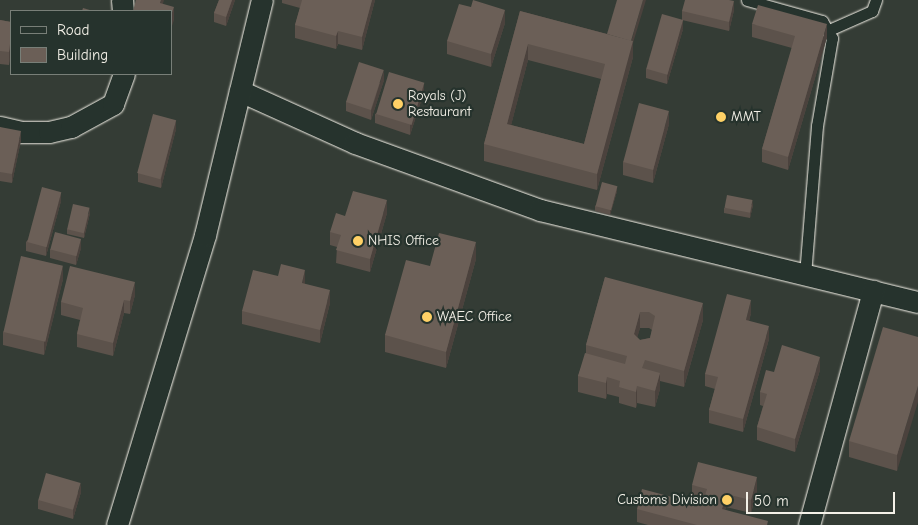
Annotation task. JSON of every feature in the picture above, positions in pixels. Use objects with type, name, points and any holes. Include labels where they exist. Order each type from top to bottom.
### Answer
[{"type":"street","points":[[117,525],[205,236],[262,0]]},
{"type":"street","points":[[0,127],[20,132],[39,132],[71,126],[113,104],[124,75]]},
{"type":"street","points":[[240,91],[355,143],[540,210],[918,302]]},
{"type":"street","points":[[809,525],[873,291]]},
{"type":"lane","points":[[751,0],[808,16],[826,23],[830,30],[832,47],[817,126],[805,274]]},
{"type":"lane","points":[[830,30],[872,11],[876,0]]},
{"type":"building","points":[[136,0],[161,0],[160,3],[174,7],[172,13],[172,10],[133,10]]},
{"type":"building","points":[[219,0],[232,0],[226,17],[214,13]]},
{"type":"building","points":[[302,0],[372,0],[362,37],[338,31],[336,36],[295,25]]},
{"type":"building","points":[[473,0],[505,10],[491,54],[447,41],[459,4],[471,7]]},
{"type":"building","points":[[617,0],[643,0],[631,41],[607,34]]},
{"type":"building","points":[[685,0],[734,1],[729,22],[682,11]]},
{"type":"building","points":[[758,5],[827,24],[788,157],[762,149],[795,36],[752,24]]},
{"type":"building","points":[[520,11],[633,41],[597,174],[484,144]],"holes":[[[528,44],[605,64],[584,144],[507,124]]]},
{"type":"building","points":[[662,14],[683,20],[667,75],[646,69]]},
{"type":"building","points":[[0,20],[10,22],[10,44],[9,52],[0,51]]},
{"type":"building","points":[[359,62],[384,70],[371,110],[346,102]]},
{"type":"building","points":[[389,72],[424,83],[412,125],[376,114]]},
{"type":"building","points":[[639,103],[669,111],[653,170],[623,162]]},
{"type":"building","points":[[153,114],[176,120],[160,179],[137,173]]},
{"type":"building","points":[[0,127],[21,131],[12,174],[0,172]]},
{"type":"building","points":[[602,182],[617,186],[611,210],[596,206]]},
{"type":"building","points":[[42,187],[61,192],[47,247],[27,242]]},
{"type":"building","points":[[353,191],[387,200],[370,259],[336,250],[341,235],[330,232],[336,213],[345,216]]},
{"type":"building","points":[[727,195],[753,200],[750,213],[725,208]]},
{"type":"building","points":[[73,204],[90,208],[84,233],[67,229]]},
{"type":"building","points":[[55,232],[81,239],[76,256],[50,249]]},
{"type":"building","name":"WAEC Office","points":[[439,233],[476,242],[446,352],[385,335],[406,260],[430,266]]},
{"type":"building","points":[[21,256],[63,266],[45,342],[3,332]]},
{"type":"building","points":[[281,264],[305,270],[302,283],[330,290],[320,330],[242,311],[253,270],[278,276]]},
{"type":"building","points":[[70,266],[135,282],[130,301],[124,300],[113,343],[77,334],[83,308],[61,302]]},
{"type":"building","points":[[605,277],[703,303],[684,371],[645,360],[642,368],[660,373],[655,391],[637,386],[636,392],[619,387],[620,381],[607,377],[606,383],[578,376],[585,353],[625,364],[627,356],[586,345]],"holes":[[[640,312],[649,312],[655,316],[650,338],[640,340],[634,334]]]},
{"type":"building","points":[[727,294],[751,300],[746,320],[769,326],[743,419],[709,410],[718,377],[705,374]]},
{"type":"building","points":[[883,327],[918,337],[918,386],[897,455],[849,441]]},
{"type":"building","points":[[782,345],[820,357],[795,439],[757,427],[767,394],[760,392],[766,370],[774,372]]},
{"type":"building","points":[[698,462],[757,477],[751,500],[726,494],[722,509],[768,521],[767,525],[697,525],[637,509],[642,489],[702,505],[707,489],[692,485]]},
{"type":"building","points":[[46,473],[81,483],[73,510],[38,500]]},
{"type":"place","name":"Royals (J) Restaurant","points":[[398,104]]},
{"type":"place","name":"MMT","points":[[721,117]]},
{"type":"place","name":"NHIS Office","points":[[358,241]]},
{"type":"place","name":"WAEC Office","points":[[427,317]]},
{"type":"place","name":"Customs Division","points":[[727,500]]}]
